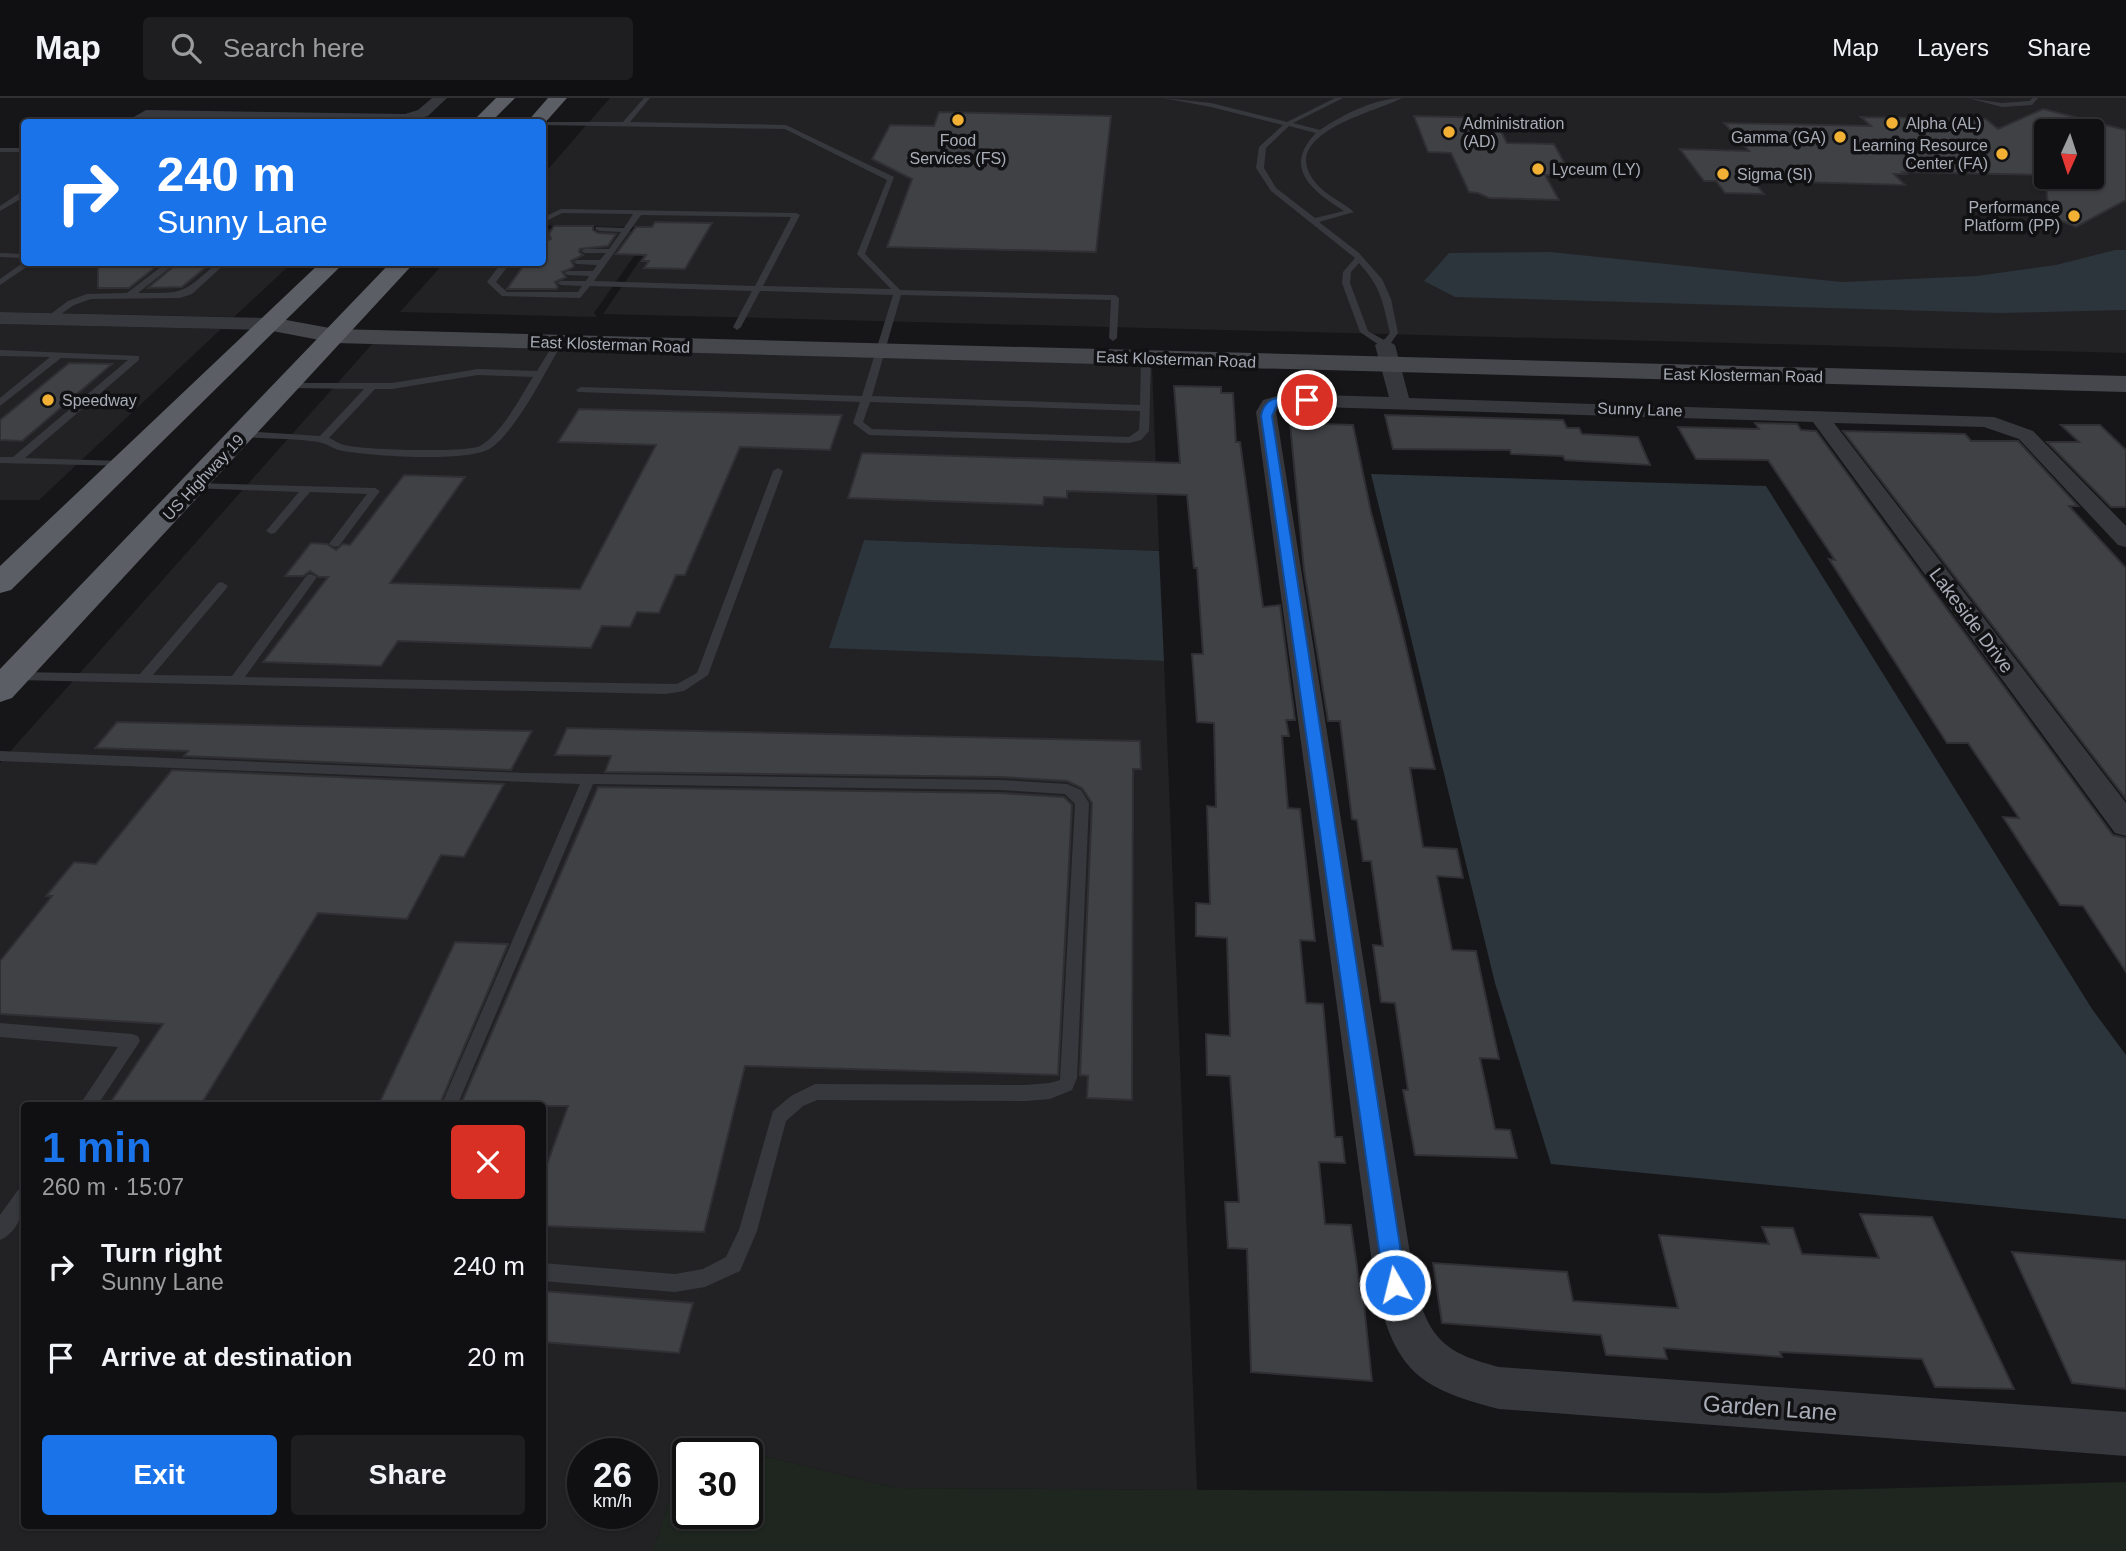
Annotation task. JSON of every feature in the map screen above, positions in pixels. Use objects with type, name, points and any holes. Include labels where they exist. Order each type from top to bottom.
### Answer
[{"type":"highway","points":[[484,119],[506,98]]},
{"type":"highway","points":[[539,119],[558,98]]},
{"type":"highway","points":[[0,583],[330,266]]},
{"type":"highway","name":"US Highway 19","points":[[7,683],[400,266]]},
{"type":"main road","name":"East Klosterman Road","points":[[270,324],[737,327],[885,341],[1146,359],[1387,355],[2126,362]]},
{"type":"main road","name":"East Klosterman Road","points":[[344,326],[559,342],[1113,338],[1387,355],[2126,384]]},
{"type":"street","points":[[137,119],[146,114],[405,118],[423,113],[440,98]]},
{"type":"street","name":"East Klosterman Road","points":[[0,318],[270,324]]},
{"type":"street","points":[[1387,355],[1400,402]]},
{"type":"street","name":"Sunny Lane","points":[[1422,1354],[1404,1319],[1395,1285],[1266,412],[1270,404],[1284,400],[1400,402],[1975,419],[2019,431],[2031,439],[2126,540]]},
{"type":"street","name":"Lakeside Drive","points":[[1818,415],[2126,825]]},
{"type":"street","name":"Garden Lane","points":[[1422,1354],[1436,1367],[1456,1377],[1499,1388],[2126,1434]]},
{"type":"lane","points":[[626,123],[647,98]]},
{"type":"lane","points":[[1166,98],[1211,105],[1320,132]]},
{"type":"lane","points":[[1340,98],[1285,124],[1264,145],[1259,163],[1263,175],[1277,196],[1350,248],[1381,284],[1394,333],[1387,355],[1364,332],[1346,283],[1347,272],[1358,260]]},
{"type":"lane","points":[[1313,221],[1350,212],[1316,188],[1304,169],[1305,151],[1309,142],[1320,132],[1360,112],[1399,98]]},
{"type":"lane","points":[[1971,98],[2002,105],[2043,98]]},
{"type":"lane","points":[[546,123],[786,127],[891,179],[861,254],[898,292]]},
{"type":"lane","points":[[0,150],[21,150]]},
{"type":"lane","points":[[0,209],[21,196]]},
{"type":"lane","points":[[546,219],[561,211],[796,215],[737,327]]},
{"type":"lane","points":[[491,282],[505,294],[580,295],[639,212]]},
{"type":"lane","points":[[546,228],[552,229]]},
{"type":"lane","points":[[599,229],[626,230]]},
{"type":"lane","points":[[593,239],[619,239]]},
{"type":"lane","points":[[585,251],[611,251]]},
{"type":"lane","points":[[0,255],[21,256]]},
{"type":"lane","points":[[577,262],[603,262]]},
{"type":"lane","points":[[0,283],[24,266]]},
{"type":"lane","points":[[129,296],[168,266]]},
{"type":"lane","points":[[48,319],[71,303],[90,296],[177,296],[189,292],[218,266]]},
{"type":"lane","points":[[491,282],[505,269]]},
{"type":"lane","points":[[568,273],[595,274]]},
{"type":"lane","points":[[491,282],[511,282]]},
{"type":"lane","points":[[561,283],[1115,298],[1113,338]]},
{"type":"lane","points":[[898,292],[858,423],[862,429],[877,433],[1129,440],[1142,435],[1146,359]]},
{"type":"lane","points":[[243,434],[323,439],[342,448],[354,449],[458,453],[484,448],[498,435],[559,342]]},
{"type":"lane","points":[[0,353],[136,358],[15,461]]},
{"type":"lane","points":[[0,403],[59,355]]},
{"type":"lane","points":[[289,385],[402,385],[478,372],[539,374]]},
{"type":"lane","points":[[323,439],[372,386]]},
{"type":"lane","points":[[581,390],[1145,408]]},
{"type":"lane","points":[[0,460],[123,464]]},
{"type":"lane","points":[[7,683],[143,679],[666,690],[680,688],[702,675],[778,471]]},
{"type":"lane","points":[[194,486],[375,491],[335,544]]},
{"type":"lane","points":[[271,531],[307,489]]},
{"type":"lane","points":[[235,681],[311,577]]},
{"type":"lane","points":[[143,679],[222,586]]},
{"type":"lane","points":[[0,756],[589,778],[1012,785],[1067,789],[1076,794],[1082,803],[1069,1078],[1066,1085],[1050,1091],[1026,1093],[815,1092],[797,1101],[779,1117],[763,1166],[748,1231],[733,1265],[705,1278],[675,1283],[546,1272]]},
{"type":"lane","points":[[451,1102],[589,778]]},
{"type":"lane","points":[[1,1031],[132,1041],[90,1102]]},
{"type":"lane","points":[[0,1231],[21,1200]]},
{"type":"shaded area","points":[[610,98],[2126,98],[2126,353],[603,314],[662,228],[546,225],[546,172]]},
{"type":"shaded area","points":[[0,151],[21,151],[21,266],[289,266],[234,317],[0,312]]},
{"type":"shaded area","points":[[546,229],[651,232],[594,313],[597,317],[400,312],[441,266],[546,266]]},
{"type":"shaded area","points":[[2115,250],[2126,250],[2126,310],[2000,313],[1455,297],[1424,281],[1449,253],[1550,252],[1842,282],[1977,276],[2056,265]]},
{"type":"shaded area","points":[[0,324],[221,329],[39,500],[0,500]]},
{"type":"shaded area","points":[[373,343],[1152,365],[1159,551],[864,540],[830,647],[1164,661],[1197,1490],[896,1488],[763,1456],[763,1438],[672,1438],[672,1493],[653,1551],[0,1551],[0,763]]},
{"type":"shaded area","points":[[1371,474],[1766,486],[2092,1009],[2126,1055],[2126,1219],[1551,1164],[1495,983]]},
{"type":"shaded area","points":[[864,540],[1159,551],[1164,661],[829,648]]},
{"type":"shaded area","points":[[763,1456],[896,1488],[1716,1493],[2126,1482],[2126,1551],[653,1551],[672,1493],[672,1529],[763,1529]]},
{"type":"building","points":[[2043,109],[2083,119],[2034,119],[2034,175],[1894,174],[1905,185],[1761,181],[1754,182],[1764,194],[1725,193],[1716,181],[1704,181],[1680,149],[1749,151],[1724,123],[1871,126],[1861,117],[1986,119],[1998,129]]},
{"type":"building","points":[[939,112],[1111,116],[1096,252],[887,247],[912,179],[872,159],[890,125],[934,126]]},
{"type":"building","points":[[1414,116],[1494,118],[1507,143],[1554,144],[1571,175],[1545,175],[1559,200],[1489,198],[1469,192],[1451,153],[1428,152]]},
{"type":"building","points":[[2104,124],[2126,130],[2126,200],[2076,227],[2049,216],[2046,189],[2104,189]]},
{"type":"building","points":[[655,222],[712,223],[685,269],[644,268],[649,261],[642,261],[646,255],[616,254],[636,227],[652,227]]},
{"type":"building","points":[[554,226],[593,226],[593,230],[598,233],[616,234],[608,246],[580,249],[579,252],[583,255],[571,261],[574,266],[572,268],[562,272],[566,277],[555,282],[558,287],[556,289],[507,289],[523,266],[546,266],[546,241],[551,239],[549,234]]},
{"type":"building","points":[[98,266],[157,266],[129,288],[98,288]]},
{"type":"building","points":[[174,266],[207,266],[182,287],[148,288]]},
{"type":"building","points":[[69,363],[112,364],[22,441],[0,440],[0,420]]},
{"type":"building","points":[[1174,386],[1221,387],[1221,393],[1233,393],[1236,442],[1240,442],[1263,607],[1280,605],[1295,720],[1286,720],[1289,736],[1282,736],[1288,808],[1300,809],[1315,941],[1300,940],[1306,1003],[1323,1004],[1335,1137],[1342,1137],[1345,1163],[1319,1162],[1325,1224],[1351,1225],[1363,1295],[1372,1381],[1251,1372],[1247,1249],[1228,1248],[1225,1202],[1239,1202],[1230,1076],[1207,1075],[1206,1034],[1230,1036],[1227,938],[1196,936],[1196,903],[1210,904],[1207,806],[1216,807],[1214,723],[1197,722],[1192,654],[1203,654],[1197,568],[1194,568],[1187,495],[1067,491],[1067,498],[1044,497],[1043,505],[848,498],[862,453],[1180,463]]},
{"type":"building","points":[[579,409],[842,415],[830,450],[740,447],[685,575],[676,575],[659,613],[637,612],[630,627],[602,626],[591,648],[398,641],[381,666],[263,662],[328,577],[319,577],[310,571],[303,576],[285,576],[311,543],[327,544],[336,550],[343,544],[350,545],[404,475],[465,477],[390,583],[580,589],[656,445],[558,442]]},
{"type":"building","points":[[1385,415],[1563,420],[1567,428],[1579,428],[1582,434],[1638,437],[1650,465],[1565,460],[1563,456],[1511,454],[1510,450],[1393,449]]},
{"type":"building","points":[[1290,423],[1353,425],[1371,512],[1435,769],[1410,768],[1423,847],[1457,849],[1463,878],[1437,876],[1452,950],[1476,951],[1499,1059],[1480,1058],[1495,1129],[1510,1130],[1517,1158],[1415,1155],[1403,1090],[1408,1090],[1395,1003],[1381,1002],[1373,945],[1383,946],[1371,861],[1363,861],[1357,820],[1352,819],[1340,721],[1328,721],[1304,570]]},
{"type":"building","points":[[1755,423],[1797,424],[1801,430],[1816,431],[2113,835],[2126,838],[2126,972],[2083,906],[2060,905],[2003,817],[2019,818],[1968,743],[1947,743],[1829,559],[1835,560],[1768,460],[1696,459],[1678,427],[1759,429]]},
{"type":"building","points":[[2061,425],[2100,425],[2126,450],[2126,507],[2111,507],[2047,442],[2079,442]]},
{"type":"building","points":[[1843,431],[1965,434],[1971,441],[2018,441],[2078,506],[2069,506],[2126,568],[2126,799]]},
{"type":"building","points":[[117,722],[532,731],[511,770],[184,756],[188,751],[95,748]]},
{"type":"building","points":[[567,728],[1140,741],[1141,769],[1133,769],[1132,1100],[1087,1098],[1088,1076],[1080,1075],[1092,803],[1082,788],[1067,781],[1000,777],[605,772],[611,756],[555,755]]},
{"type":"building","points":[[172,770],[504,784],[464,857],[441,855],[407,919],[318,913],[202,1102],[111,1102],[163,1024],[0,1014],[0,961],[52,896],[46,896],[74,862],[96,864]]},
{"type":"building","points":[[598,787],[1000,793],[1064,797],[1072,805],[1058,1075],[745,1066],[704,1232],[546,1226],[546,1167],[568,1106],[546,1106],[546,1102],[462,1102]]},
{"type":"building","points":[[455,942],[508,944],[441,1102],[380,1102]]},
{"type":"building","points":[[1860,1214],[1932,1217],[2014,1389],[1935,1387],[1922,1359],[1780,1352],[1782,1357],[1664,1348],[1667,1359],[1606,1355],[1601,1335],[1442,1323],[1433,1263],[1567,1272],[1573,1301],[1678,1308],[1659,1235],[1769,1244],[1762,1227],[1793,1228],[1802,1254],[1879,1258]]},
{"type":"building","points":[[2012,1252],[2126,1261],[2126,1389],[2072,1383]]},
{"type":"building","points":[[546,1291],[693,1303],[679,1353],[546,1342]]},
{"type":"place","name":"Food Services (FS)","points":[[958,120]]},
{"type":"place","name":"Alpha (AL)","points":[[1892,123]]},
{"type":"place","name":"Administration (AD)","points":[[1449,132]]},
{"type":"place","name":"Gamma (GA)","points":[[1840,137]]},
{"type":"place","name":"Learning Resource Center (FA)","points":[[2002,154]]},
{"type":"place","name":"Lyceum (LY)","points":[[1538,169]]},
{"type":"place","name":"Sigma (SI)","points":[[1723,174]]},
{"type":"place","name":"Performance Platform (PP)","points":[[2074,216]]},
{"type":"place","name":"Speedway","points":[[48,400]]},
{"type":"route","points":[[1307,400],[1274,402],[1268,406],[1266,416],[1395,1285]]}]
